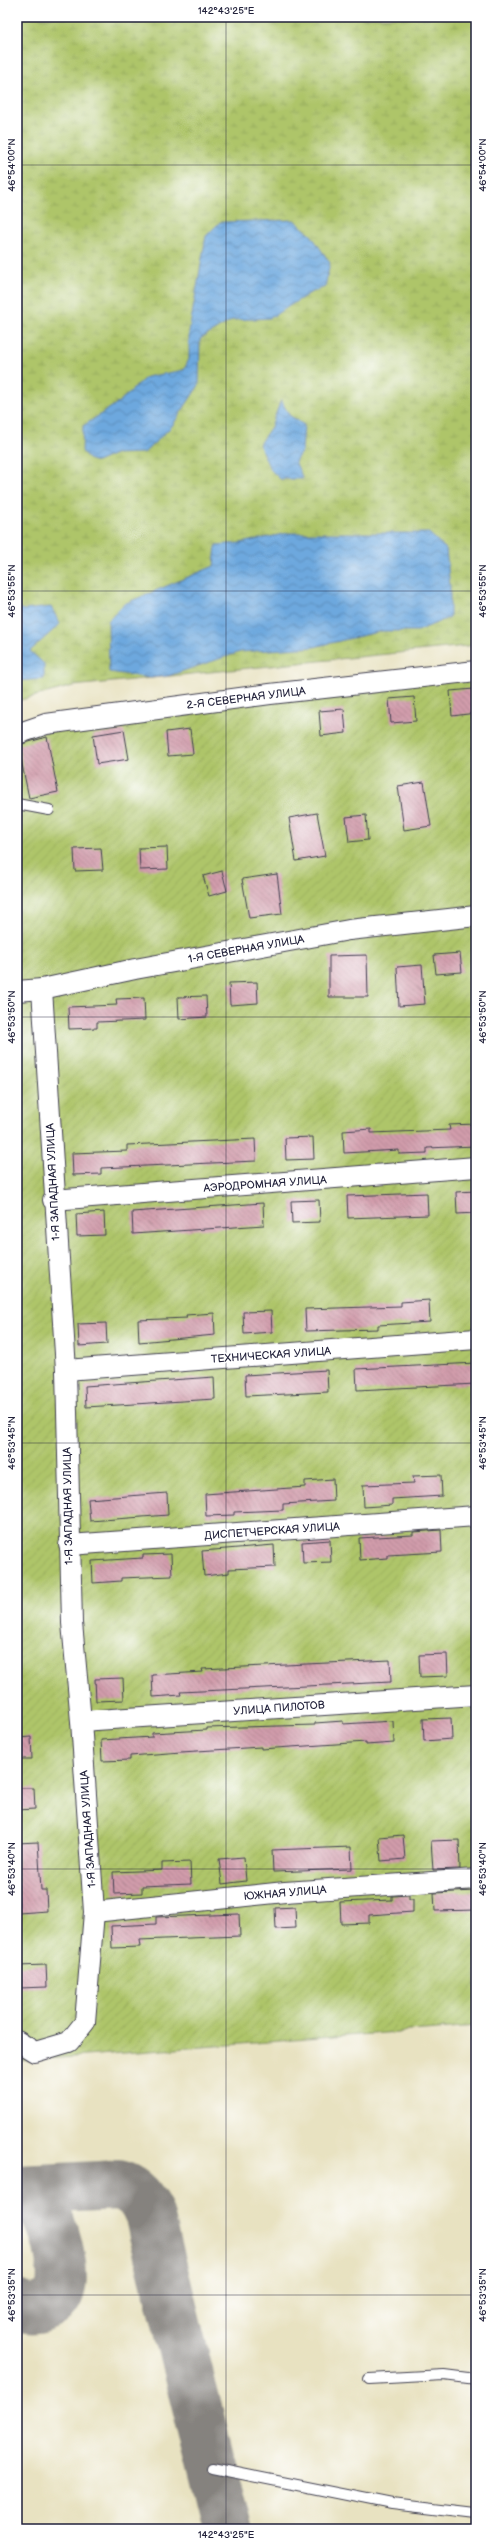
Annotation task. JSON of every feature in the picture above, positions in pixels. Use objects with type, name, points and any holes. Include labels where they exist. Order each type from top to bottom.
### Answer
[{"type":"street","name":"2-Я СЕВЕРНАЯ УЛИЦА","points":[[17,734],[46,724],[270,694],[476,670]]},
{"type":"street","name":"1-Я СЕВЕРНАЯ УЛИЦА","points":[[17,991],[42,989],[135,969],[348,930],[476,916]]},
{"type":"street","name":"1-Я ЗАПАДНАЯ УЛИЦА","points":[[17,2041],[35,2052],[69,2042],[85,2022],[94,1912],[81,1721],[72,1623],[66,1370],[53,1200],[42,989]]},
{"type":"street","name":"АЭРОДРОМНАЯ УЛИЦА","points":[[53,1200],[476,1167]]},
{"type":"street","name":"ТЕХНИЧЕСКАЯ УЛИЦА","points":[[66,1370],[476,1340]]},
{"type":"street","name":"ДИСПЕТЧЕРСКАЯ УЛИЦА","points":[[69,1545],[476,1516]]},
{"type":"street","name":"УЛИЦА ПИЛОТОВ","points":[[81,1721],[476,1695]]},
{"type":"street","name":"ЮЖНАЯ УЛИЦА","points":[[94,1912],[285,1892],[476,1879]]},
{"type":"lane","points":[[17,804],[48,810]]},
{"type":"lane","points":[[369,2379],[444,2375],[476,2379]]},
{"type":"lane","points":[[212,2468],[392,2504],[476,2514]]},
{"type":"green space","points":[[17,17],[476,17],[476,645],[73,686],[17,701]]},
{"type":"green space","points":[[476,669],[476,2026],[20,2061],[17,2056],[17,736]]},
{"type":"water","points":[[294,220],[311,235],[330,263],[325,287],[310,293],[270,318],[232,320],[200,339],[199,385],[172,426],[144,453],[115,454],[97,462],[88,459],[82,451],[83,426],[119,402],[146,377],[184,370],[189,359],[189,332],[206,236],[220,222]]},
{"type":"water","points":[[281,400],[289,415],[304,425],[302,451],[295,461],[303,479],[280,479],[270,469],[259,444],[271,427]]},
{"type":"water","points":[[288,533],[429,533],[446,549],[450,587],[450,617],[418,631],[382,631],[314,647],[240,652],[168,676],[151,678],[109,672],[108,621],[124,604],[214,566],[216,545],[240,543]]},
{"type":"water","points":[[51,607],[60,624],[30,651],[44,664],[44,679],[17,681],[17,608],[24,610]]},
{"type":"building","points":[[474,689],[476,713],[452,716],[450,691]]},
{"type":"building","points":[[414,697],[416,721],[391,723],[389,699]]},
{"type":"building","points":[[344,709],[346,733],[321,736],[319,711]]},
{"type":"building","points":[[190,729],[193,754],[168,756],[166,732]]},
{"type":"building","points":[[124,730],[129,759],[97,764],[93,735]]},
{"type":"building","points":[[47,737],[58,792],[29,798],[18,745]]},
{"type":"building","points":[[424,782],[431,826],[404,830],[398,786]]},
{"type":"building","points":[[317,813],[325,856],[296,861],[289,818]]},
{"type":"building","points":[[366,815],[368,840],[349,842],[346,817]]},
{"type":"building","points":[[167,847],[168,869],[140,870],[139,848]]},
{"type":"building","points":[[101,848],[103,870],[75,871],[74,849]]},
{"type":"building","points":[[222,871],[227,891],[209,896],[203,876]]},
{"type":"building","points":[[277,874],[282,914],[249,918],[242,879]]},
{"type":"building","points":[[460,953],[462,972],[436,974],[434,955]]},
{"type":"building","points":[[367,955],[368,997],[329,997],[329,956]]},
{"type":"building","points":[[422,965],[425,1004],[399,1006],[397,967]]},
{"type":"building","points":[[257,982],[258,1003],[230,1005],[229,983]]},
{"type":"building","points":[[206,996],[207,1017],[179,1019],[178,997]]},
{"type":"building","points":[[144,998],[145,1020],[97,1022],[97,1028],[69,1029],[68,1007],[117,1005],[116,999]]},
{"type":"building","points":[[476,1124],[476,1146],[427,1148],[427,1153],[399,1154],[399,1150],[344,1153],[343,1131],[371,1129],[371,1133],[450,1130],[449,1125]]},
{"type":"building","points":[[313,1137],[314,1159],[286,1160],[285,1138]]},
{"type":"building","points":[[255,1139],[256,1161],[101,1168],[101,1174],[73,1175],[72,1153],[127,1151],[127,1145]]},
{"type":"building","points":[[476,1191],[476,1213],[457,1214],[456,1192]]},
{"type":"building","points":[[427,1193],[428,1215],[348,1218],[347,1196]]},
{"type":"building","points":[[319,1200],[320,1222],[292,1223],[291,1201]]},
{"type":"building","points":[[263,1203],[264,1225],[133,1234],[132,1212]]},
{"type":"building","points":[[104,1212],[105,1235],[77,1236],[76,1214]]},
{"type":"building","points":[[429,1300],[430,1322],[378,1325],[378,1329],[306,1331],[305,1309],[401,1306],[401,1302]]},
{"type":"building","points":[[271,1311],[272,1332],[244,1334],[243,1312]]},
{"type":"building","points":[[214,1313],[215,1335],[139,1342],[138,1320],[187,1318],[186,1315]]},
{"type":"building","points":[[106,1323],[107,1344],[79,1346],[78,1324]]},
{"type":"building","points":[[476,1363],[476,1384],[357,1390],[356,1369]]},
{"type":"building","points":[[327,1370],[328,1392],[246,1396],[245,1375]]},
{"type":"building","points":[[214,1377],[215,1399],[86,1407],[85,1386]]},
{"type":"building","points":[[441,1475],[442,1496],[392,1499],[392,1505],[364,1507],[363,1485],[414,1483],[413,1476]]},
{"type":"building","points":[[333,1479],[334,1501],[283,1504],[283,1510],[234,1512],[234,1515],[206,1516],[205,1494],[305,1487],[305,1481]]},
{"type":"building","points":[[167,1493],[168,1515],[90,1521],[88,1499]]},
{"type":"building","points":[[441,1530],[442,1552],[388,1555],[388,1558],[360,1560],[359,1538],[413,1535],[413,1532]]},
{"type":"building","points":[[330,1540],[331,1562],[303,1563],[302,1542]]},
{"type":"building","points":[[274,1545],[275,1567],[229,1569],[229,1573],[204,1576],[202,1551]]},
{"type":"building","points":[[171,1554],[172,1576],[121,1578],[121,1581],[93,1583],[92,1561],[143,1558],[143,1555]]},
{"type":"building","points":[[447,1654],[448,1676],[420,1677],[419,1655]]},
{"type":"building","points":[[390,1660],[391,1682],[180,1692],[181,1695],[153,1697],[152,1675],[203,1672],[202,1669]]},
{"type":"building","points":[[123,1678],[124,1700],[96,1701],[95,1679]]},
{"type":"building","points":[[451,1718],[452,1739],[424,1741],[423,1719]]},
{"type":"building","points":[[343,1721],[343,1724],[393,1721],[394,1743],[366,1745],[366,1742],[261,1749],[261,1747],[130,1756],[130,1760],[102,1761],[101,1740],[152,1737],[152,1733],[206,1730],[206,1728],[315,1725],[315,1723]]},
{"type":"building","points":[[31,1737],[32,1759],[17,1759],[17,1738]]},
{"type":"building","points":[[17,1788],[34,1788],[35,1809],[17,1810]]},
{"type":"building","points":[[403,1835],[405,1859],[381,1861],[379,1837]]},
{"type":"building","points":[[459,1840],[460,1869],[433,1870],[431,1841]]},
{"type":"building","points":[[38,1842],[41,1890],[46,1890],[47,1911],[19,1913],[17,1843]]},
{"type":"building","points":[[351,1847],[352,1869],[273,1872],[272,1850]]},
{"type":"building","points":[[244,1857],[246,1881],[222,1884],[219,1859]]},
{"type":"building","points":[[190,1862],[191,1884],[142,1886],[142,1893],[114,1894],[113,1872],[162,1870],[162,1863]]},
{"type":"building","points":[[475,1891],[476,1910],[435,1911],[434,1893]]},
{"type":"building","points":[[409,1895],[409,1899],[413,1899],[413,1912],[369,1915],[369,1923],[341,1924],[340,1902],[392,1900],[392,1896]]},
{"type":"building","points":[[295,1907],[296,1928],[276,1929],[275,1908]]},
{"type":"building","points":[[239,1914],[240,1936],[139,1940],[140,1947],[112,1948],[111,1926],[156,1924],[156,1917]]},
{"type":"building","points":[[46,1965],[47,1987],[19,1988],[18,1966]]},
{"type":"taxiway","points":[[17,2190],[119,2185],[125,2187],[137,2196],[143,2204],[149,2214],[227,2529]]},
{"type":"taxiway","points":[[17,2192],[34,2198],[41,2205],[53,2228],[62,2272],[59,2293],[50,2304],[32,2310],[24,2309],[17,2305]]}]
